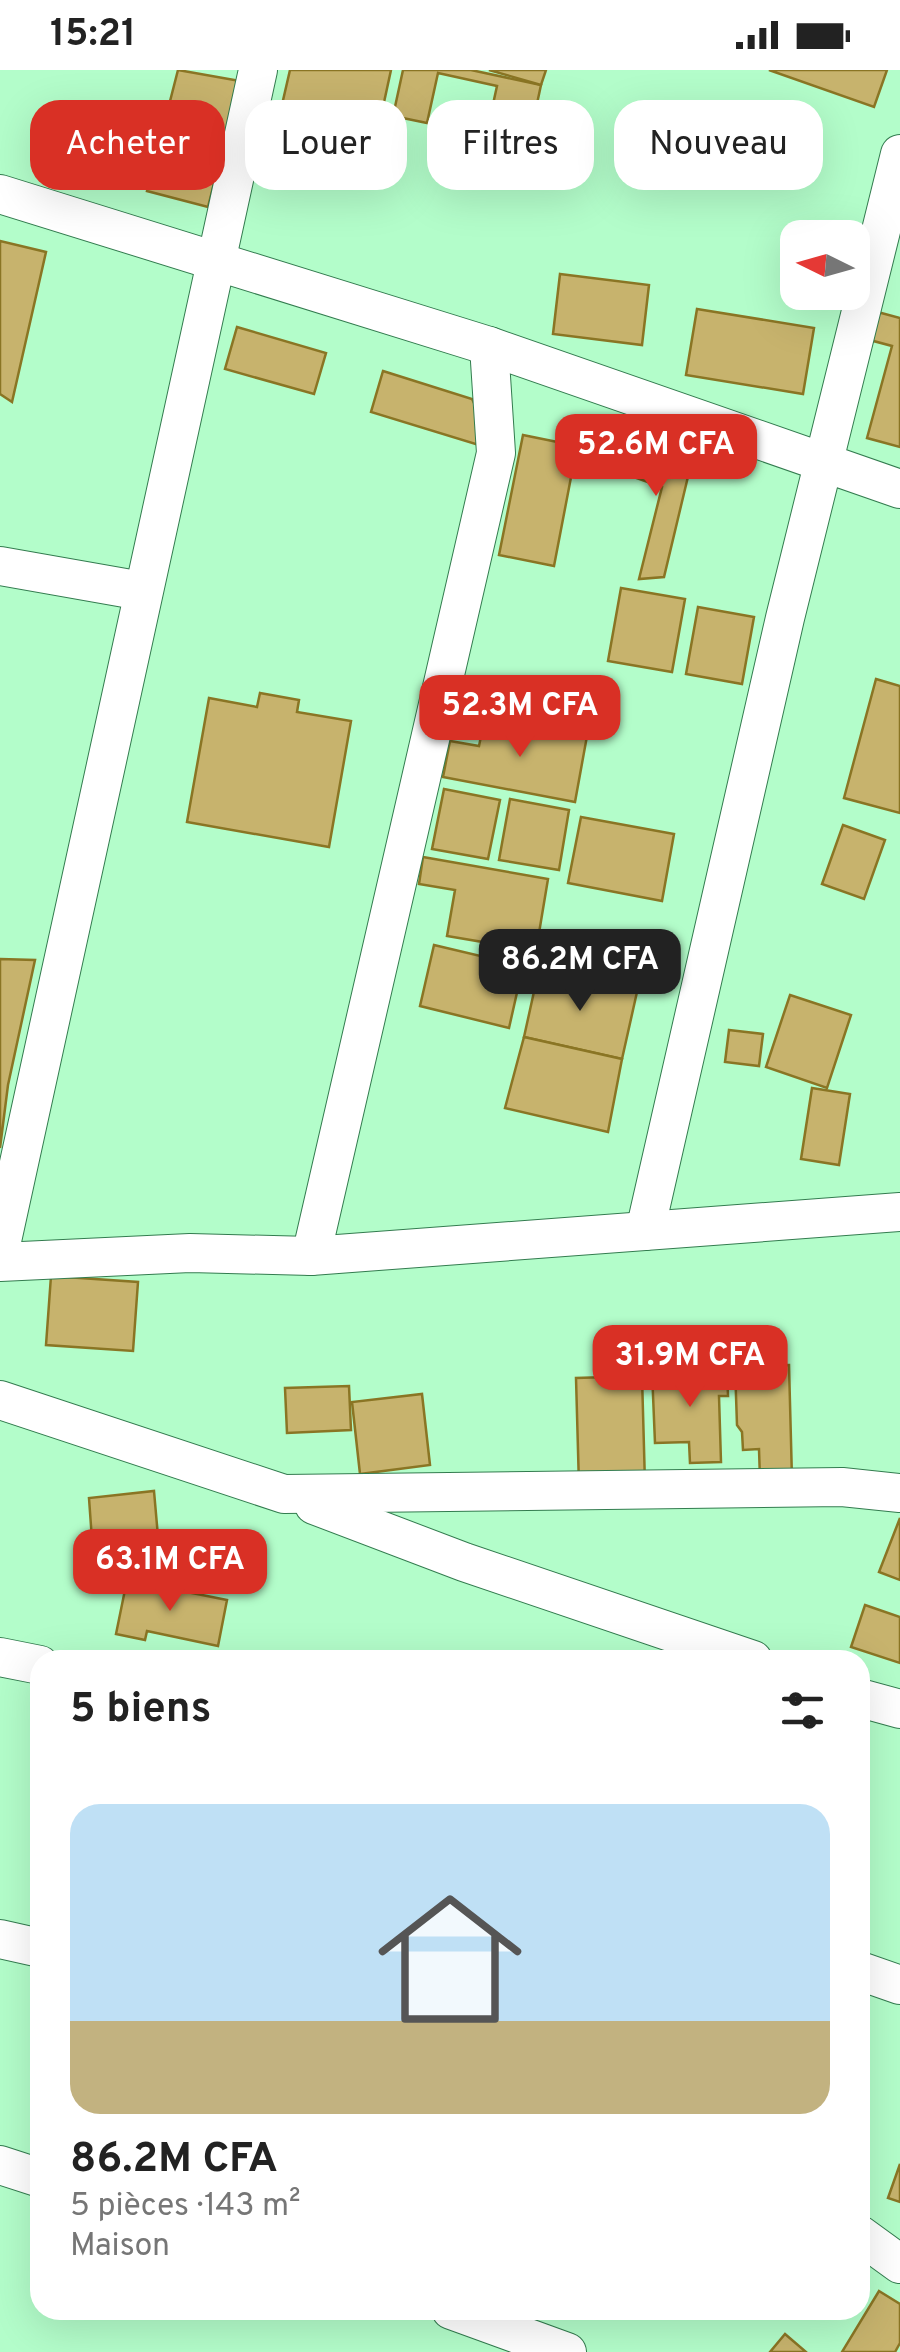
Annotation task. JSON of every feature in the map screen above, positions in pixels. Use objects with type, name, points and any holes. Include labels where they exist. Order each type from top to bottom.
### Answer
[{"type":"street","points":[[0,1250],[258,70]]},
{"type":"street","points":[[645,1231],[824,463],[899,170]]},
{"type":"street","points":[[0,194],[489,346],[900,489]]},
{"type":"street","points":[[312,1256],[496,452],[489,346]]},
{"type":"street","points":[[0,566],[142,591]]},
{"type":"street","points":[[0,1262],[190,1253],[312,1256],[900,1212]]},
{"type":"street","points":[[0,1400],[284,1494],[464,1562],[724,1650]]},
{"type":"street","points":[[284,1494],[842,1486],[900,1493]]},
{"type":"street","points":[[0,1657],[30,1664]]},
{"type":"street","points":[[870,1701],[900,1709]]},
{"type":"street","points":[[0,1939],[30,1946]]},
{"type":"street","points":[[870,1974],[900,1985]]},
{"type":"street","points":[[0,2166],[30,2175]]},
{"type":"street","points":[[870,2242],[900,2264]]},
{"type":"street","points":[[479,2320],[567,2352]]},
{"type":"building","points":[[178,70],[240,81],[225,140],[225,100],[170,100]]},
{"type":"building","points":[[290,70],[391,70],[384,100],[283,100]]},
{"type":"building","points":[[403,70],[471,70],[541,85],[538,100],[494,100],[497,86],[438,73],[432,100],[427,100],[427,123],[407,119],[407,100],[396,100]]},
{"type":"building","points":[[489,70],[546,70],[541,85]]},
{"type":"building","points":[[769,70],[887,70],[874,107]]},
{"type":"building","points":[[147,190],[212,190],[208,207]]},
{"type":"building","points":[[0,241],[46,252],[12,402],[0,394]]},
{"type":"building","points":[[560,274],[649,285],[642,345],[553,334]]},
{"type":"building","points":[[697,309],[814,328],[803,394],[686,375]]},
{"type":"building","points":[[874,311],[900,318],[900,447],[867,438],[892,346],[866,339]]},
{"type":"building","points":[[237,327],[326,353],[314,394],[225,369]]},
{"type":"building","points":[[383,371],[472,399],[487,430],[482,446],[371,412]]},
{"type":"building","points":[[523,435],[577,446],[554,566],[499,555]]},
{"type":"building","points":[[622,439],[691,464],[664,577],[639,579],[662,487],[611,469]]},
{"type":"building","points":[[621,588],[685,599],[672,672],[608,661]]},
{"type":"building","points":[[698,607],[754,617],[742,684],[686,674]]},
{"type":"building","points":[[876,679],[900,686],[900,813],[844,798]]},
{"type":"building","points":[[260,693],[299,700],[297,712],[351,721],[329,847],[187,822],[209,698],[257,707]]},
{"type":"building","points":[[485,717],[587,736],[575,802],[443,777],[450,741],[479,746]]},
{"type":"building","points":[[444,789],[500,800],[488,859],[432,849]]},
{"type":"building","points":[[510,799],[569,810],[559,870],[499,860]]},
{"type":"building","points":[[581,817],[674,834],[662,901],[568,883]]},
{"type":"building","points":[[843,825],[885,840],[864,899],[822,884]]},
{"type":"building","points":[[423,857],[548,879],[536,951],[447,936],[455,890],[419,884]]},
{"type":"building","points":[[434,945],[523,966],[509,1028],[420,1006]]},
{"type":"building","points":[[0,959],[35,960],[8,1085],[0,1148]]},
{"type":"building","points":[[539,969],[637,992],[622,1059],[524,1037]]},
{"type":"building","points":[[790,995],[851,1015],[827,1088],[766,1067]]},
{"type":"building","points":[[729,1030],[763,1034],[759,1066],[725,1062]]},
{"type":"building","points":[[524,1037],[622,1059],[608,1132],[505,1108]]},
{"type":"building","points":[[812,1088],[850,1094],[839,1165],[801,1159]]},
{"type":"building","points":[[51,1276],[138,1282],[133,1351],[46,1345]]},
{"type":"building","points":[[789,1365],[792,1479],[760,1479],[759,1449],[743,1450],[742,1432],[737,1425],[735,1366]]},
{"type":"building","points":[[727,1368],[728,1396],[719,1396],[721,1462],[690,1463],[689,1442],[655,1443],[652,1371]]},
{"type":"building","points":[[642,1376],[645,1484],[579,1486],[576,1378]]},
{"type":"building","points":[[349,1386],[351,1430],[287,1433],[285,1388]]},
{"type":"building","points":[[422,1394],[430,1465],[360,1474],[352,1402]]},
{"type":"building","points":[[154,1491],[159,1548],[93,1554],[89,1498]]},
{"type":"building","points":[[900,1518],[900,1580],[879,1572]]},
{"type":"building","points":[[127,1580],[227,1600],[218,1646],[147,1631],[145,1640],[116,1634]]},
{"type":"building","points":[[865,1605],[900,1617],[900,1663],[870,1650],[851,1647]]},
{"type":"building","points":[[900,2164],[900,2202],[888,2198]]},
{"type":"building","points":[[879,2291],[900,2304],[900,2343],[895,2352],[842,2352],[861,2320],[870,2320],[870,2306]]},
{"type":"building","points":[[785,2334],[806,2352],[770,2352]]}]
